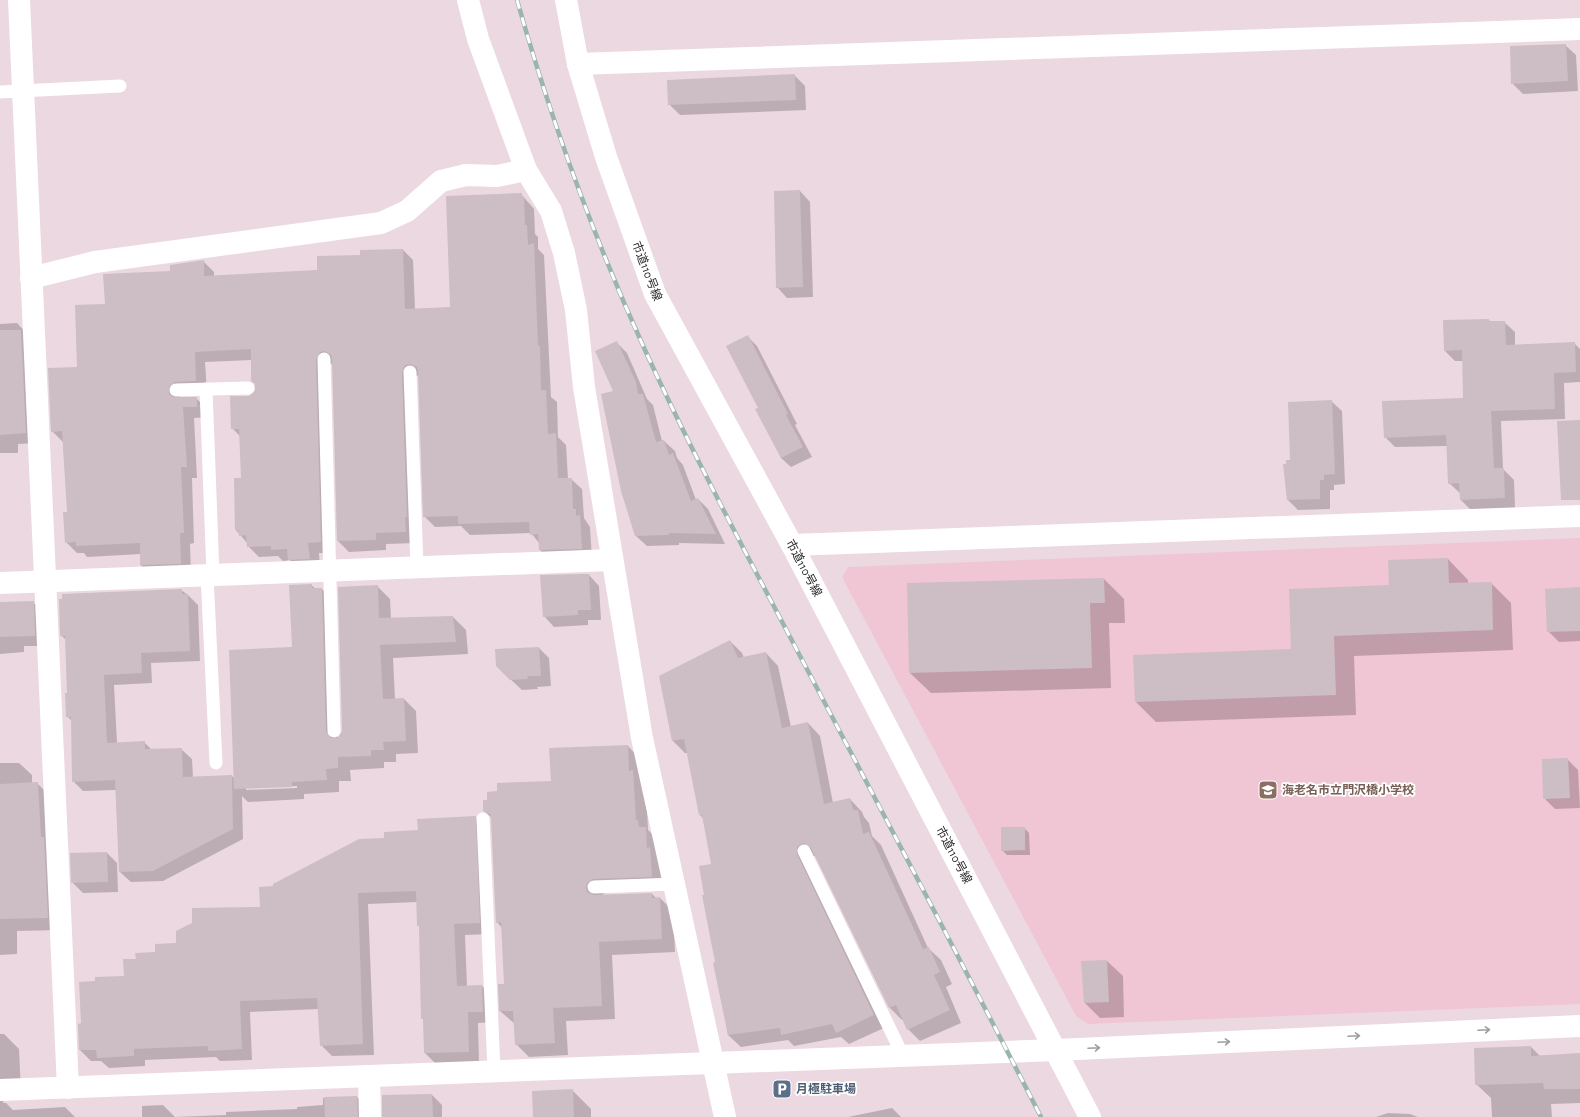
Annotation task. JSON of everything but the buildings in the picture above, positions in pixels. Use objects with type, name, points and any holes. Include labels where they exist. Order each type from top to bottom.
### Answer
[{"type":"street","points":[[19,0],[68,1088]]},
{"type":"street","points":[[468,0],[478,39],[526,170],[551,211],[568,274],[576,310],[584,387],[642,738],[725,1117]]},
{"type":"street","name":"市道110号線","points":[[566,0],[578,64],[606,157],[655,294],[792,545],[1090,1117]]},
{"type":"street","points":[[578,64],[1580,29]]},
{"type":"street","points":[[31,278],[95,262],[381,223],[408,212],[440,181],[466,175],[497,176],[526,170]]},
{"type":"street","points":[[792,545],[1580,516]]},
{"type":"street","points":[[0,583],[612,560]]},
{"type":"street","points":[[0,1090],[1056,1050],[1580,1026]]},
{"type":"street","points":[[369,1076],[370,1117]]},
{"type":"lane","points":[[0,92],[120,86]]},
{"type":"lane","points":[[324,359],[334,731]]},
{"type":"lane","points":[[410,372],[417,567]]},
{"type":"lane","points":[[176,390],[248,388]]},
{"type":"lane","points":[[206,389],[216,763]]},
{"type":"lane","points":[[483,819],[494,1072]]},
{"type":"lane","points":[[804,851],[903,1056]]},
{"type":"lane","points":[[594,887],[675,884]]},
{"type":"shaded area","name":"海老名市立門沢橋小学校","points":[[1580,538],[1580,1004],[1088,1024],[1076,1016],[842,577],[848,567]]},
{"type":"railway","points":[[517,0],[544,89],[574,177],[608,264],[645,350],[700,465],[739,541],[1041,1117]]},
{"type":"place","name":"海老名市立門沢橋小学校","points":[[1268,790]]},
{"type":"place","name":"月極駐車場","points":[[782,1089]]}]
